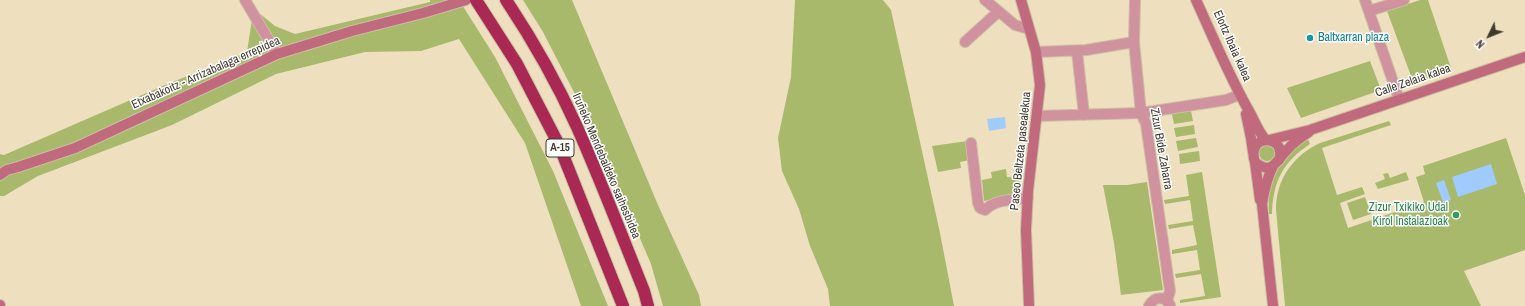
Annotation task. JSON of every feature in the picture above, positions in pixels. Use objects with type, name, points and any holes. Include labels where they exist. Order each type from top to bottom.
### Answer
[{"type":"highway","name":"A-15","points":[[476,0],[517,64],[559,145],[623,306]]},
{"type":"highway","name":"Iruñeko Mendebaldeko saihesbidea","points":[[506,0],[552,78],[576,126],[638,277],[648,306]]},
{"type":"street","points":[[245,0],[277,54]]},
{"type":"street","name":"Etxabakoitz - Arrizabalaga errepidea","points":[[2,171],[75,148],[277,54],[352,31],[423,13],[466,0]]},
{"type":"street","points":[[985,0],[998,12],[1015,24],[1029,28]]},
{"type":"street","name":"Paseo Beltzeta pasealekua","points":[[1021,0],[1036,52],[1040,85],[1026,230],[1030,306]]},
{"type":"street","name":"Zizur Bide Zaharra","points":[[1135,0],[1134,42],[1141,113],[1146,124],[1170,290],[1169,303]]},
{"type":"street","name":"Elortz Ibaia kalea","points":[[1196,0],[1242,99],[1260,133],[1267,140]]},
{"type":"street","points":[[1365,0],[1399,99]]},
{"type":"street","points":[[1369,12],[1404,0]]},
{"type":"street","points":[[965,42],[998,12]]},
{"type":"street","points":[[1036,52],[1077,51],[1134,42]]},
{"type":"street","points":[[1077,51],[1084,115]]},
{"type":"street","name":"Calle Zelaia kalea","points":[[1267,140],[1310,130],[1525,57]]},
{"type":"street","points":[[1037,116],[1141,113],[1226,100],[1242,99]]},
{"type":"street","name":"Elortz Ibaia kalea","points":[[1242,99],[1251,138],[1262,204]]},
{"type":"street","name":"Calle Zelaia kalea","points":[[1276,163],[1292,145],[1310,130]]},
{"type":"street","points":[[1267,140],[1276,144],[1279,148],[1280,156],[1276,163],[1265,167],[1254,157],[1256,144],[1267,140]]},
{"type":"street","points":[[971,143],[978,203],[980,208],[985,210],[991,204],[1002,201],[1028,198]]},
{"type":"street","name":"Elortz Ibaia kalea","points":[[1273,306],[1262,204],[1263,192],[1269,173],[1276,163]]},
{"type":"street","points":[[1149,306],[1152,301],[1156,299],[1163,299],[1169,303]]},
{"type":"green space","points":[[243,0],[275,26],[295,34],[430,2],[430,0],[459,0],[495,57],[553,171],[608,306],[581,306],[525,143],[459,39],[421,51],[365,52],[276,74],[172,125],[38,176],[4,196],[0,196],[0,154],[4,155],[165,85],[247,52],[252,19]]},
{"type":"green space","points":[[523,0],[572,0],[658,205],[699,295],[701,306],[663,306],[651,264],[594,131],[543,32]]},
{"type":"green space","points":[[795,0],[883,0],[891,10],[940,233],[954,306],[830,306],[828,289],[810,246],[799,209],[782,171],[778,138],[791,77]]},
{"type":"green space","points":[[1420,0],[1428,0],[1452,71],[1414,84],[1387,11]]},
{"type":"green space","points":[[1370,61],[1381,90],[1301,118],[1287,88]]},
{"type":"green space","points":[[1191,111],[1193,121],[1174,124],[1172,114]]},
{"type":"green space","name":"Zizur Txikiko Udal Kirol Instalazioak","points":[[1389,121],[1391,125],[1322,148],[1337,195],[1362,187],[1365,194],[1340,203],[1348,228],[1424,202],[1416,177],[1425,174],[1423,166],[1506,138],[1525,195],[1525,250],[1464,271],[1481,306],[1285,306],[1276,210],[1279,188],[1288,170],[1294,162],[1310,148],[1320,143]]},
{"type":"green space","points":[[1194,125],[1195,134],[1176,137],[1174,128]]},
{"type":"green space","points":[[1307,137],[1310,144],[1286,165],[1281,173],[1277,182],[1272,214],[1269,214],[1270,189],[1277,170],[1289,154]]},
{"type":"green space","points":[[1196,138],[1198,147],[1178,151],[1176,141]]},
{"type":"green space","points":[[968,141],[970,160],[960,162],[961,168],[938,172],[932,146]]},
{"type":"green space","points":[[1264,145],[1270,145],[1275,150],[1273,159],[1270,161],[1264,161],[1259,156],[1259,150]]},
{"type":"green space","points":[[1199,151],[1200,161],[1180,164],[1179,154]]},
{"type":"green space","points":[[1006,169],[1007,177],[1020,178],[1016,194],[984,201],[982,180],[992,178],[991,172]]},
{"type":"green space","points":[[1202,172],[1221,297],[1180,303],[1180,300],[1205,296],[1201,274],[1176,278],[1175,274],[1200,270],[1197,250],[1172,254],[1172,250],[1197,245],[1193,225],[1169,229],[1168,225],[1193,221],[1190,200],[1165,204],[1164,200],[1189,196],[1186,175]]},
{"type":"green space","points":[[1406,172],[1409,180],[1378,189],[1375,183],[1385,179],[1383,174],[1388,173],[1390,178]]},
{"type":"green space","points":[[1147,182],[1163,290],[1121,295],[1114,243],[1103,185],[1127,185]]},
{"type":"green space","points":[[1365,197],[1371,214],[1353,220],[1347,203]]},
{"type":"water","points":[[1005,117],[1006,128],[989,131],[987,119]]},
{"type":"water","points":[[1491,164],[1497,184],[1458,197],[1452,177]]},
{"type":"water","points":[[1444,180],[1451,200],[1443,202],[1436,183]]},
{"type":"place","name":"Baltxarran plaza","points":[[1310,38]]},
{"type":"place","name":"Zizur Txikiko Udal Kirol Instalazioak","points":[[1456,215]]}]
